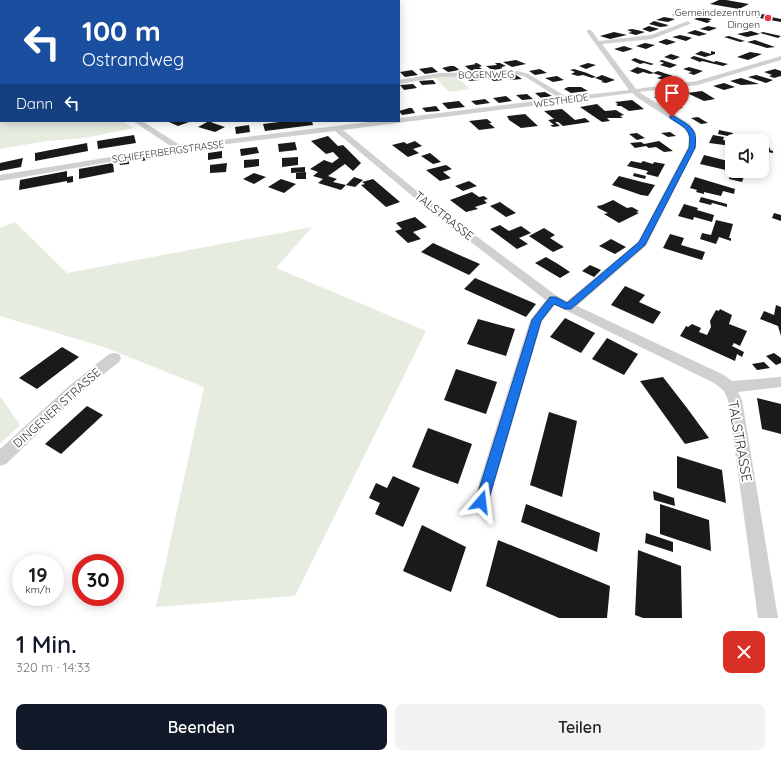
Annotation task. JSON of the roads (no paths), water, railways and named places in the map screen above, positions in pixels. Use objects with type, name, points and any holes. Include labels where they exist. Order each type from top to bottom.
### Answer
[{"type":"street","points":[[598,43],[652,37],[688,23]]},
{"type":"street","points":[[568,307],[642,244],[692,148],[694,136],[692,131],[640,97],[633,90],[589,31]]},
{"type":"street","name":"WESTHEIDE","points":[[400,119],[698,83],[781,58]]},
{"type":"street","name":"BOGENWEG","points":[[400,82],[439,75],[518,73],[526,75],[566,100]]},
{"type":"street","points":[[139,122],[179,148]]},
{"type":"street","name":"WESTHEIDE","points":[[337,129],[364,123]]},
{"type":"street","name":"TALSTRASSE","points":[[337,129],[426,203],[553,299],[719,380],[729,387],[735,400],[768,618]]},
{"type":"street","name":"SCHIEFERBERGSTRASSE","points":[[0,178],[179,148],[337,129]]},
{"type":"street","points":[[481,502],[536,320],[553,299]]},
{"type":"street","name":"DINGENER STRASSE","points":[[0,459],[74,390],[114,358]]},
{"type":"street","points":[[729,387],[781,382]]},
{"type":"place","name":"Gemeindezentrum Dingen","points":[[768,18]]}]
